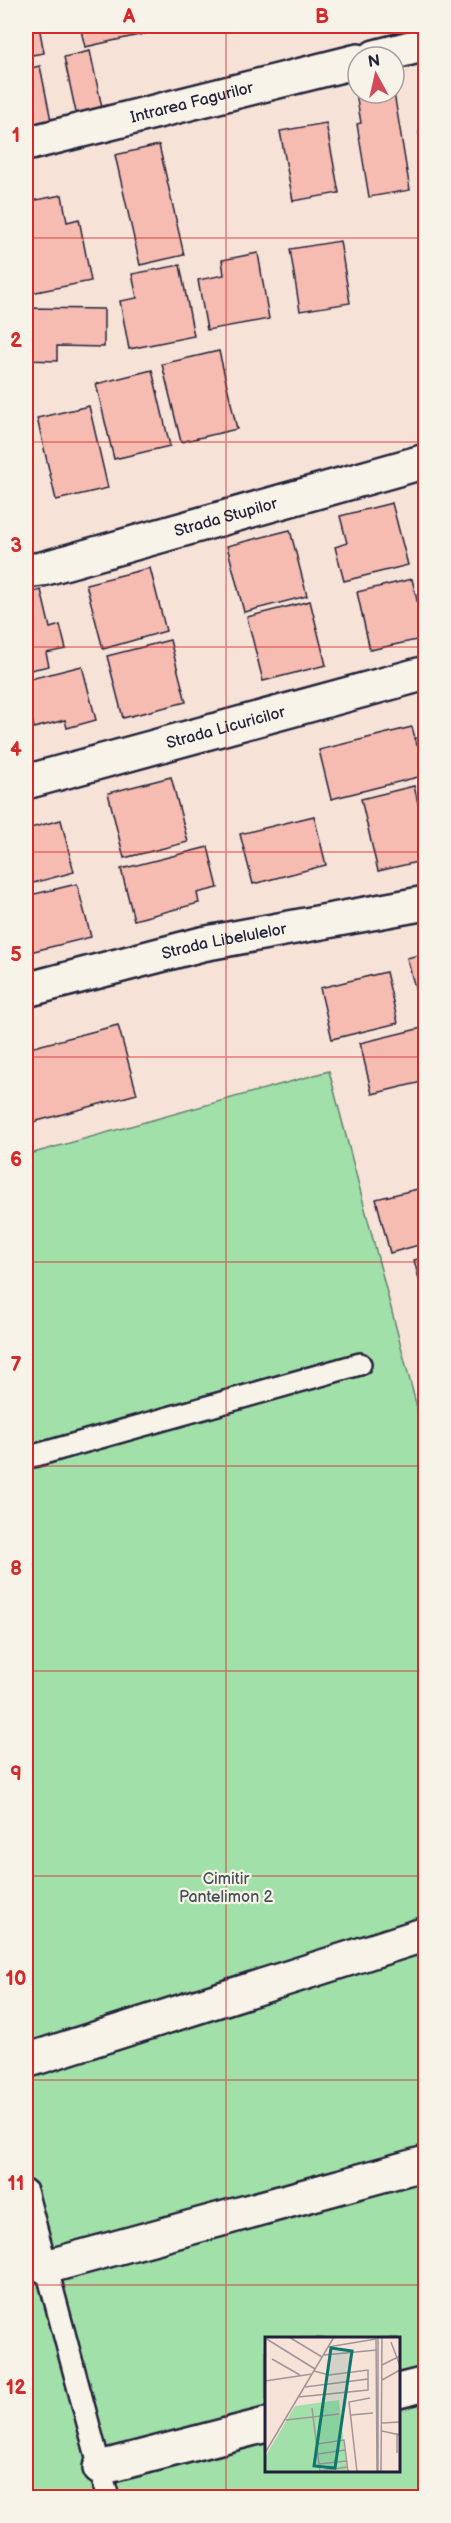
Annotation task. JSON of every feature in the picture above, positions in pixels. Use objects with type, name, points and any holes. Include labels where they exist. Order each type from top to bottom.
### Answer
[{"type":"street","points":[[406,50],[426,45]]},
{"type":"street","name":"Intrarea Fagurilor","points":[[26,144],[346,64]]},
{"type":"street","name":"Strada Stupilor","points":[[26,572],[426,461]]},
{"type":"street","name":"Strada Licuricilor","points":[[26,782],[426,673]]},
{"type":"street","name":"Strada Libelulelor","points":[[26,990],[202,944],[426,903]]},
{"type":"street","points":[[26,2061],[426,1934]]},
{"type":"street","points":[[46,2267],[426,2163]]},
{"type":"street","points":[[400,2391],[426,2384]]},
{"type":"street","points":[[104,2483],[265,2426]]},
{"type":"lane","points":[[26,1458],[360,1364]]},
{"type":"lane","points":[[26,2191],[104,2483]]},
{"type":"green space","name":"Cimitir Pantelimon 2","points":[[329,1071],[425,1438],[425,2497],[26,2498],[26,1155]]},
{"type":"building","points":[[26,26],[39,26],[44,53],[26,56]]},
{"type":"building","points":[[80,26],[155,26],[157,31],[85,47]]},
{"type":"building","points":[[90,51],[104,117],[78,122],[64,57]]},
{"type":"building","points":[[40,66],[53,130],[26,136],[26,69]]},
{"type":"building","points":[[358,105],[396,105],[410,190],[369,197],[357,124],[361,123]]},
{"type":"building","points":[[326,123],[339,193],[293,201],[280,131]]},
{"type":"building","points":[[426,131],[426,170],[419,132]]},
{"type":"building","points":[[159,145],[184,255],[140,265],[115,155]]},
{"type":"building","points":[[62,195],[67,222],[79,219],[91,281],[26,294],[26,202]]},
{"type":"building","points":[[340,241],[350,303],[300,311],[290,249]]},
{"type":"building","points":[[258,253],[269,319],[207,330],[198,280],[224,275],[222,260]]},
{"type":"building","points":[[180,265],[194,336],[129,349],[120,301],[137,298],[132,274]]},
{"type":"building","points":[[26,308],[104,309],[104,347],[57,346],[57,361],[26,360]]},
{"type":"building","points":[[219,351],[237,429],[181,442],[162,364]]},
{"type":"building","points":[[152,370],[170,446],[114,459],[96,384]]},
{"type":"building","points":[[89,406],[108,488],[56,500],[37,418]]},
{"type":"building","points":[[392,503],[408,565],[344,581],[335,547],[347,543],[340,516]]},
{"type":"building","points":[[290,530],[307,596],[244,612],[227,546]]},
{"type":"building","points":[[150,568],[166,631],[103,649],[86,584]]},
{"type":"building","points":[[412,579],[426,638],[370,650],[357,592]]},
{"type":"building","points":[[41,590],[50,628],[60,625],[66,649],[46,653],[49,666],[26,671],[26,594]]},
{"type":"building","points":[[310,601],[326,665],[263,681],[247,617]]},
{"type":"building","points":[[170,640],[186,702],[123,718],[107,656]]},
{"type":"building","points":[[82,666],[96,720],[67,728],[65,720],[34,728],[26,693],[26,680]]},
{"type":"building","points":[[412,727],[417,745],[421,744],[426,775],[331,799],[319,750]]},
{"type":"building","points":[[171,777],[188,842],[124,858],[108,793]]},
{"type":"building","points":[[414,786],[426,836],[426,860],[378,871],[361,799]]},
{"type":"building","points":[[314,816],[326,865],[253,884],[240,834]]},
{"type":"building","points":[[61,820],[74,872],[26,885],[26,829]]},
{"type":"building","points":[[208,847],[218,888],[197,893],[199,903],[134,920],[121,869]]},
{"type":"building","points":[[77,884],[91,937],[26,953],[26,896]]},
{"type":"building","points":[[426,953],[426,1005],[420,1007],[407,958]]},
{"type":"building","points":[[386,972],[398,1023],[332,1039],[320,988]]},
{"type":"building","points":[[118,1025],[137,1094],[26,1124],[26,1049]]},
{"type":"building","points":[[426,1027],[426,1081],[372,1094],[360,1043]]},
{"type":"building","points":[[426,1187],[426,1243],[390,1253],[376,1199]]},
{"type":"building","points":[[426,1257],[426,1306],[414,1260]]}]
